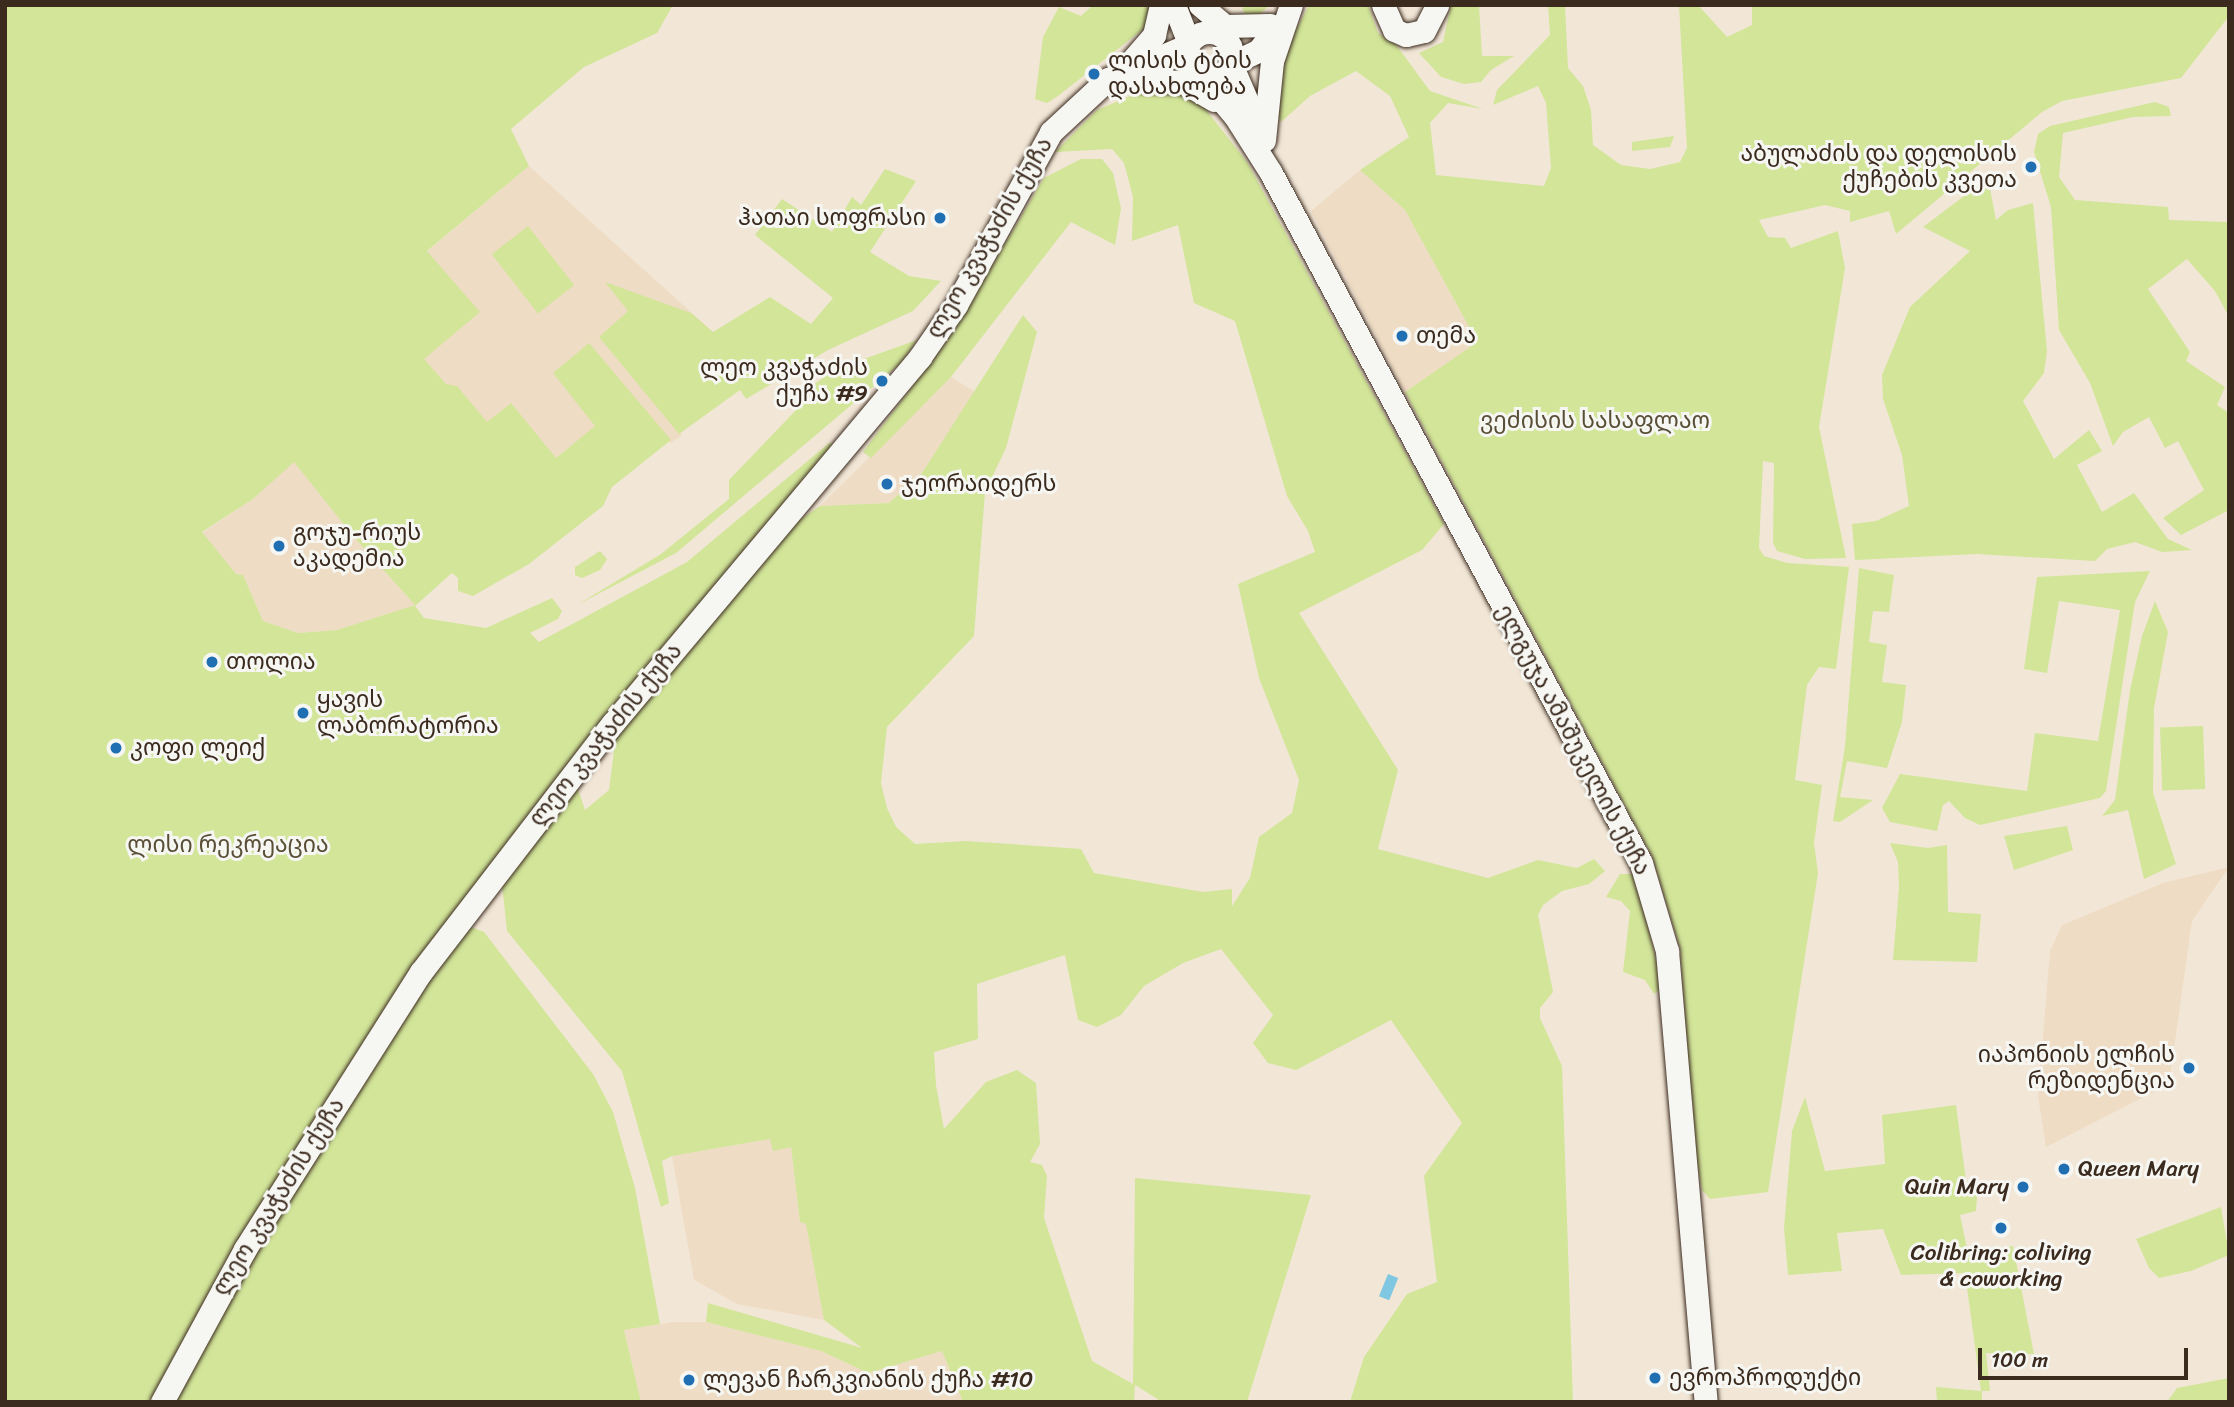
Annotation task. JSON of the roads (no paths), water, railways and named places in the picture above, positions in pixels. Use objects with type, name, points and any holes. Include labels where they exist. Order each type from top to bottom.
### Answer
[{"type":"main road","points":[[1131,74],[1153,38],[1161,5]]},
{"type":"main road","points":[[1174,5],[1188,44],[1186,60],[1226,103],[1264,156]]},
{"type":"main road","points":[[1192,5],[1220,34],[1264,156]]},
{"type":"main road","points":[[1200,5],[1225,26],[1270,25]]},
{"type":"main road","points":[[1131,74],[1188,44],[1199,34],[1247,37],[1270,25],[1289,5]]},
{"type":"main road","points":[[1131,74],[1219,76],[1231,64],[1268,42],[1289,5]]},
{"type":"main road","points":[[1264,156],[1272,61],[1289,5]]},
{"type":"main road","points":[[1383,5],[1394,30],[1406,35],[1424,31],[1437,5]]},
{"type":"main road","points":[[1131,74],[1194,85],[1223,109],[1264,156]]},
{"type":"main road","name":"ლეო კვაჭაძის ქუჩა","points":[[162,1402],[245,1250],[421,972],[614,723],[920,356],[956,305],[1051,132],[1087,98],[1131,74]]},
{"type":"main road","name":"ელგუჯა ამაშუკელის ქუჩა","points":[[1264,156],[1641,863],[1667,951],[1706,1402]]},
{"type":"water","points":[[1388,1274],[1398,1278],[1389,1300],[1379,1296]]},
{"type":"place","name":"ლისის ტბის დასახლება","points":[[1094,74]]},
{"type":"place","name":"აბულაძის და დელისის ქუჩების კვეთა","points":[[2031,167]]},
{"type":"place","name":"ჰათაი სოფრასი","points":[[940,218]]},
{"type":"place","name":"თემა","points":[[1402,336]]},
{"type":"place","name":"ლეო კვაჭაძის ქუჩა #9","points":[[882,381]]},
{"type":"place","name":"ჯეორაიდერს","points":[[887,484]]},
{"type":"place","name":"გოჯუ-რიუს აკადემია","points":[[279,546]]},
{"type":"place","name":"თოლია","points":[[212,662]]},
{"type":"place","name":"ყავის ლაბორატორია","points":[[303,713]]},
{"type":"place","name":"კოფი ლეიქ","points":[[116,748]]},
{"type":"place","name":"იაპონიის ელჩის რეზიდენცია","points":[[2189,1068]]},
{"type":"place","name":"Queen Mary","points":[[2064,1169]]},
{"type":"place","name":"Quin Mary","points":[[2023,1187]]},
{"type":"place","name":"Colibring: coliving & coworking","points":[[2001,1228]]},
{"type":"place","name":"ევროპროდუქტი","points":[[1655,1378]]},
{"type":"place","name":"ლევან ჩარკვიანის ქუჩა #10","points":[[689,1380]]},
{"type":"park label","name":"ვეძისის სასაფლაო","points":[[1595,421]]},
{"type":"park label","name":"ლისი რეკრეაცია","points":[[228,845]]}]
